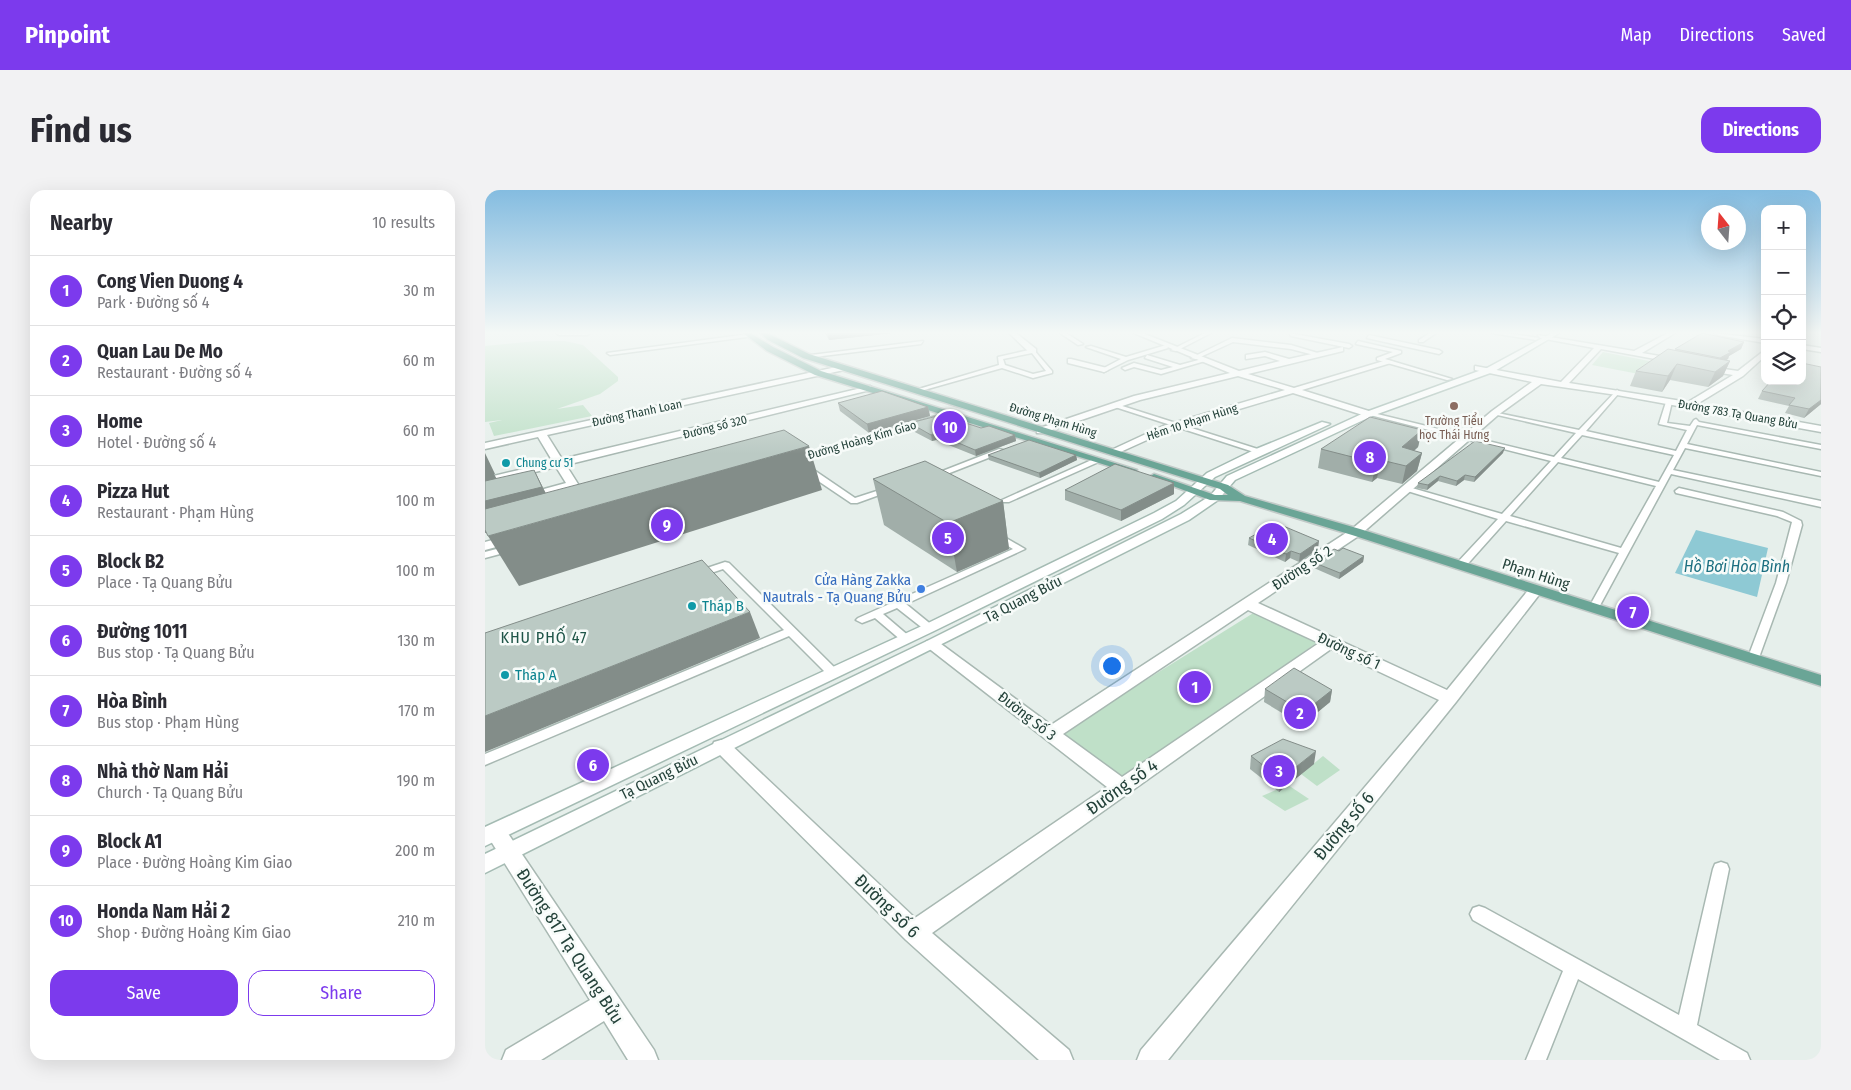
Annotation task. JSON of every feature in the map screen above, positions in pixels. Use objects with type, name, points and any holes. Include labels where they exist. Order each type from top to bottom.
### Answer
[{"type":"main road","name":"Đường Phạm Hùng","points":[[820,374],[1099,460],[1197,485]]},
{"type":"main road","name":"Đường Phạm Hùng","points":[[859,374],[1112,452],[1197,485]]},
{"type":"main road","name":"Phạm Hùng","points":[[1197,485],[1356,532],[1535,591],[1821,681]]},
{"type":"street","name":"Đường Thanh Loan","points":[[485,446],[815,374]]},
{"type":"street","points":[[1040,431],[1114,405],[1238,374],[1291,392],[1369,414]]},
{"type":"street","name":"Hẻm 10 Phạm Hùng","points":[[1112,452],[1176,425],[1352,374]]},
{"type":"street","name":"Tạ Quang Bửu","points":[[485,864],[721,747],[921,636],[1158,516],[1179,503],[1197,485],[1260,451],[1356,411],[1463,374]]},
{"type":"street","name":"Tạ Quang Bửu","points":[[490,835],[833,673],[921,636],[1185,517],[1219,492],[1231,478],[1369,414],[1480,374]]},
{"type":"street","name":"Đường 783 Tạ Quang Bửu","points":[[1506,374],[1539,381],[1617,392],[1820,427]]},
{"type":"street","points":[[1563,384],[1573,374]]},
{"type":"street","points":[[1689,405],[1740,374]]},
{"type":"street","name":"Đường số 2","points":[[1051,734],[1356,532],[1495,413],[1539,381]]},
{"type":"street","name":"Đường số 320","points":[[485,481],[870,389]]},
{"type":"street","name":"Đường Hoàng Kim Giao","points":[[779,463],[950,414]]},
{"type":"street","points":[[541,434],[592,516]]},
{"type":"street","points":[[511,501],[573,485]]},
{"type":"street","points":[[485,546],[522,540]]},
{"type":"street","name":"Đường số 6","points":[[1151,1060],[1450,698],[1535,591]]},
{"type":"street","name":"Đường số 1","points":[[1248,604],[1450,698]]},
{"type":"street","name":"Đường Số 3","points":[[921,636],[1122,788]]},
{"type":"street","name":"Đường số 4","points":[[914,932],[1331,642]]},
{"type":"street","name":"Đường số 6","points":[[721,747],[914,932],[1059,1060]]},
{"type":"street","name":"Đường 817 Tạ Quang Bửu","points":[[490,835],[509,852],[643,1060]]},
{"type":"street","points":[[516,1060],[607,1004]]},
{"type":"lane","points":[[915,391],[976,374]]},
{"type":"lane","points":[[1026,374],[1033,376],[1043,374]]},
{"type":"lane","points":[[1430,374],[1449,379]]},
{"type":"lane","points":[[1461,566],[1617,392]]},
{"type":"lane","points":[[1669,402],[1663,424],[1695,424],[1821,447]]},
{"type":"lane","points":[[1114,405],[1260,451]]},
{"type":"lane","points":[[1495,413],[1581,432],[1821,474]]},
{"type":"lane","points":[[1369,414],[1661,485]]},
{"type":"lane","points":[[1593,609],[1695,424]]},
{"type":"lane","points":[[943,472],[1032,440]]},
{"type":"lane","points":[[1006,500],[1099,460]]},
{"type":"lane","points":[[792,468],[802,465],[854,501],[897,487]]},
{"type":"lane","points":[[1669,471],[1821,504]]},
{"type":"lane","points":[[1405,489],[1624,552]]},
{"type":"lane","points":[[1679,491],[1780,514],[1795,521],[1797,525],[1781,582],[1753,660]]},
{"type":"lane","points":[[863,620],[1020,549],[987,530]]},
{"type":"lane","points":[[485,555],[522,540]]},
{"type":"lane","points":[[688,578],[725,565],[833,673]]},
{"type":"lane","points":[[899,604],[921,636]]},
{"type":"lane","points":[[876,614],[921,636]]},
{"type":"lane","points":[[485,760],[791,631]]},
{"type":"lane","points":[[1686,1030],[1721,869]]},
{"type":"lane","points":[[1479,914],[1740,1060]]},
{"type":"lane","points":[[1536,1060],[1573,968]]},
{"type":"green space","points":[[485,374],[614,374],[618,377],[618,381],[600,394],[557,409],[583,405],[592,416],[494,436],[489,423],[502,420],[485,422]]},
{"type":"green space","points":[[1637,374],[1678,374],[1670,380]]},
{"type":"green space","points":[[1255,612],[1323,638],[1125,782],[1056,736]]},
{"type":"green space","points":[[1323,756],[1340,770],[1317,786],[1301,774]]},
{"type":"green space","points":[[1288,785],[1309,799],[1285,811],[1262,796]]},
{"type":"water","name":"Hồ Bơi Hòa Bình","points":[[1696,530],[1768,548],[1757,597],[1675,573]]},
{"type":"building","points":[[1653,374],[1670,374],[1668,376]]},
{"type":"building","points":[[1806,374],[1821,374],[1821,400],[1809,409],[1789,405],[1795,398],[1762,391],[1767,385],[1806,385]]},
{"type":"building","points":[[882,391],[928,407],[867,424],[838,403]]},
{"type":"building","points":[[941,415],[981,428],[989,426],[1015,435],[975,450],[935,433],[931,435],[910,423]]},
{"type":"building","points":[[1370,417],[1422,430],[1402,447],[1422,453],[1406,466],[1381,460],[1376,463],[1321,449]]},
{"type":"building","points":[[784,430],[809,446],[488,536],[485,530],[485,509]]},
{"type":"building","points":[[1029,440],[1076,455],[1039,473],[988,455]]},
{"type":"building","points":[[1475,441],[1505,448],[1475,477],[1465,475],[1457,481],[1440,476],[1428,485],[1418,483]]},
{"type":"building","points":[[925,461],[1003,501],[948,523],[873,479]]},
{"type":"building","points":[[1115,464],[1174,483],[1121,510],[1065,490]]},
{"type":"building","points":[[534,470],[542,487],[485,501],[485,481]]},
{"type":"building","points":[[1276,523],[1319,541],[1300,554],[1291,551],[1286,554],[1249,538]]},
{"type":"building","points":[[1343,548],[1364,556],[1340,573],[1315,563],[1334,549],[1339,551]]},
{"type":"building","points":[[702,560],[750,612],[485,716],[485,633]]},
{"type":"building","points":[[1294,668],[1332,690],[1304,712],[1265,689]]},
{"type":"building","points":[[1283,739],[1316,751],[1281,779],[1251,756]]},
{"type":"place","name":"Trường Tiểu học Thái Hưng","points":[[1454,406]]},
{"type":"place","name":"Honda Nam Hải 2","points":[[950,427]]},
{"type":"place","name":"Nhà thờ Nam Hải","points":[[1370,457]]},
{"type":"place","name":"Chung cư 51","points":[[506,463]]},
{"type":"place","name":"Block A1","points":[[667,525]]},
{"type":"place","name":"Block B2","points":[[948,538]]},
{"type":"place","name":"Pizza Hut","points":[[1272,539]]},
{"type":"place","name":"Cửa Hàng Zakka Nautrals - Tạ Quang Bửu","points":[[921,589]]},
{"type":"place","name":"Tháp B","points":[[692,606]]},
{"type":"place","name":"Hòa Bình","points":[[1633,612]]},
{"type":"place","name":"Tháp A","points":[[505,675]]},
{"type":"place","name":"Cong Vien Duong 4","points":[[1195,687]]},
{"type":"place","name":"Quan Lau De Mo","points":[[1300,713]]},
{"type":"place","name":"Đường 1011","points":[[593,765]]},
{"type":"place","name":"Home","points":[[1279,771]]},
{"type":"district","name":"KHU PHỐ 47","points":[[544,637]]}]
